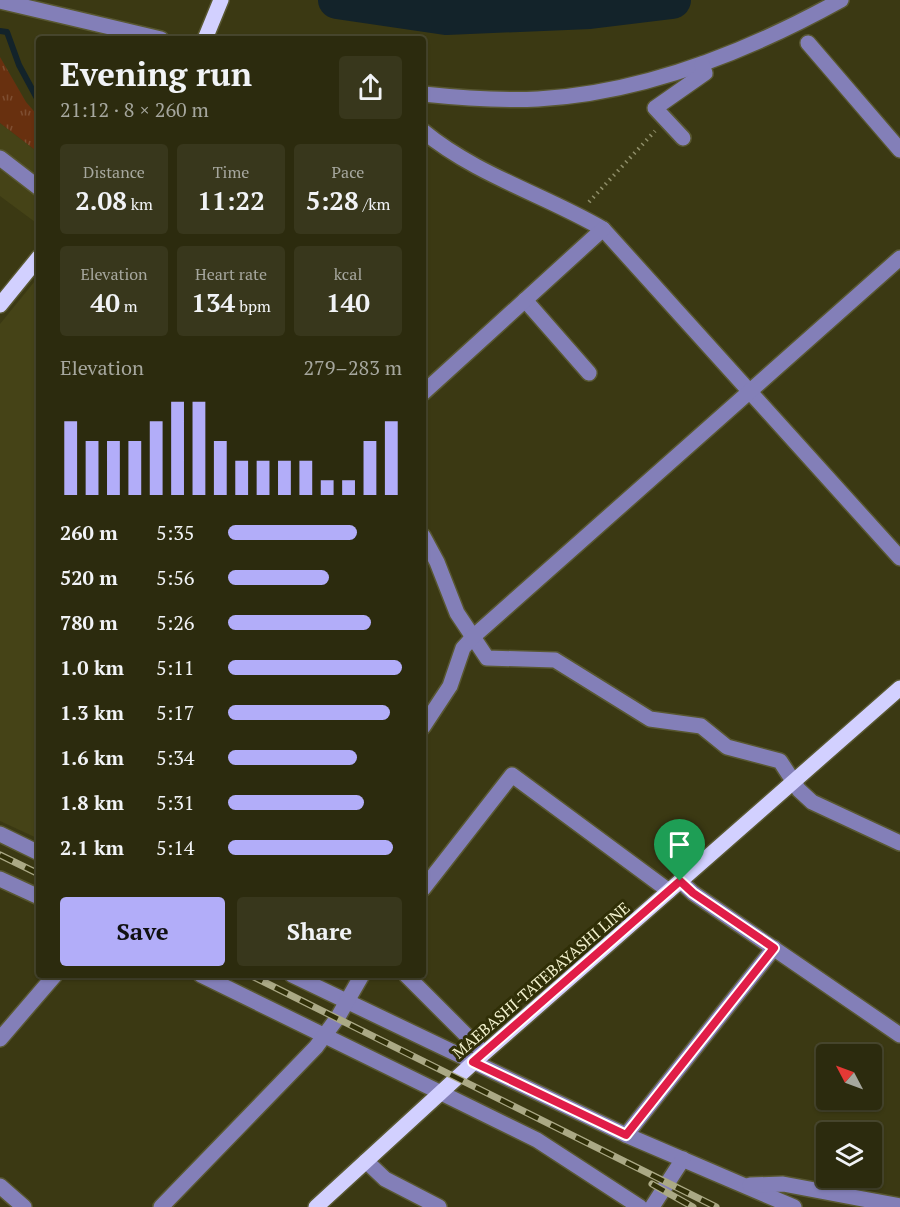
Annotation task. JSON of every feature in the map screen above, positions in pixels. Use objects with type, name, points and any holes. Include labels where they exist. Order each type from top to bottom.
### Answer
[{"type":"main road","points":[[206,36],[221,0]]},
{"type":"main road","points":[[0,305],[36,261]]},
{"type":"main road","name":"MAEBASHI-TATEBAYASHI LINE","points":[[316,1207],[441,1091],[900,688]]},
{"type":"street","points":[[426,94],[484,100],[540,98],[638,83],[702,64],[798,24],[841,0]]},
{"type":"street","points":[[0,1],[148,36]]},
{"type":"street","points":[[808,43],[900,150]]},
{"type":"street","points":[[683,138],[656,108],[705,73],[702,64]]},
{"type":"street","points":[[426,133],[444,148],[517,188],[579,215],[603,229],[900,558]]},
{"type":"street","points":[[426,144],[444,148]]},
{"type":"street","points":[[0,158],[36,186]]},
{"type":"street","points":[[427,389],[603,229]]},
{"type":"street","points":[[426,722],[450,686],[463,648],[474,636],[571,547],[900,258]]},
{"type":"street","points":[[525,300],[589,373]]},
{"type":"street","points":[[426,542],[437,562],[457,613],[487,658],[555,660],[650,719],[701,726],[727,747],[780,761],[793,781],[812,802],[900,843]]},
{"type":"street","points":[[426,886],[512,776],[675,886],[693,893],[900,1035]]},
{"type":"street","points":[[0,834],[36,852]]},
{"type":"street","points":[[0,879],[36,896]]},
{"type":"street","points":[[626,1135],[774,948]]},
{"type":"street","points":[[0,1039],[52,978]]},
{"type":"street","points":[[207,978],[537,1140],[640,1207]]},
{"type":"street","points":[[298,978],[347,1002],[479,1058],[626,1135],[794,1207]]},
{"type":"street","points":[[162,1207],[326,1035],[360,978]]},
{"type":"street","points":[[409,978],[479,1058]]},
{"type":"street","points":[[652,1207],[683,1159]]},
{"type":"street","points":[[366,1161],[386,1179],[440,1207]]},
{"type":"street","points":[[744,1185],[783,1184],[895,1205],[900,1190]]},
{"type":"street","points":[[0,1186],[24,1207]]},
{"type":"path","points":[[579,215],[666,121]]},
{"type":"shaded area","points":[[0,123],[36,151],[36,223],[0,196]]},
{"type":"shaded area","points":[[36,280],[36,838],[0,821],[0,324]]},
{"type":"green space","points":[[0,57],[26,102],[36,114],[36,151],[0,123]]},
{"type":"waterway","points":[[337,0],[446,16],[590,10],[672,0]]},
{"type":"waterway","points":[[0,31],[7,32],[19,65],[36,96]]},
{"type":"railway","points":[[0,855],[36,873]]},
{"type":"railway","points":[[256,978],[716,1207]]},
{"type":"railway","points":[[652,1184],[693,1207]]},
{"type":"route","points":[[680,881],[693,893],[774,948],[626,1135],[473,1062],[669,891],[680,881]]}]
